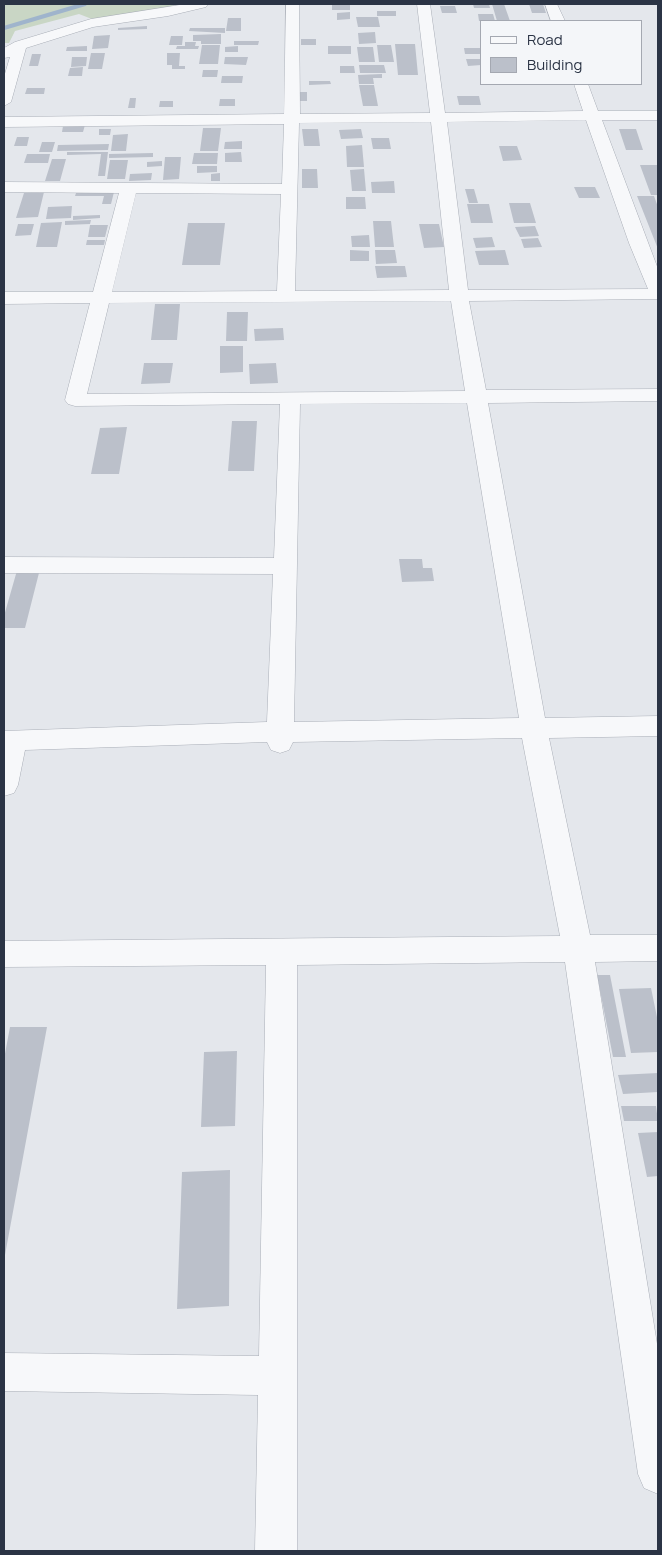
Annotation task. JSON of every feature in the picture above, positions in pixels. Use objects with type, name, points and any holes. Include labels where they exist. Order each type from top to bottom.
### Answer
[{"type":"street","points":[[4,54],[20,46],[91,23],[168,12],[201,4]]},
{"type":"street","points":[[286,296],[292,118],[292,4]]},
{"type":"street","points":[[422,4],[438,117],[459,295],[534,729],[578,949],[658,1474]]},
{"type":"street","points":[[551,4],[558,20]]},
{"type":"street","points":[[4,102],[20,46]]},
{"type":"street","points":[[4,298],[658,292],[638,243],[581,85]]},
{"type":"street","points":[[4,122],[658,116]]},
{"type":"street","points":[[4,187],[289,189]]},
{"type":"street","points":[[129,188],[76,400],[290,400],[658,395]]},
{"type":"street","points":[[280,738],[290,400]]},
{"type":"street","points":[[4,565],[284,566]]},
{"type":"street","points":[[4,785],[8,741],[280,738],[658,726]]},
{"type":"street","points":[[4,954],[658,948]]},
{"type":"street","points":[[276,1551],[282,951]]},
{"type":"street","points":[[4,1372],[278,1376]]},
{"type":"green space","points":[[4,4],[178,4],[159,10],[97,21],[79,14],[15,31],[9,43],[4,43]]},
{"type":"building","points":[[332,4],[350,4],[350,10],[332,10]]},
{"type":"building","points":[[473,4],[489,4],[490,8],[474,8]]},
{"type":"building","points":[[492,4],[504,4],[510,20],[497,20]]},
{"type":"building","points":[[529,4],[543,4],[546,13],[532,13]]},
{"type":"building","points":[[440,6],[455,6],[457,13],[442,13]]},
{"type":"building","points":[[377,11],[396,11],[396,16],[377,16]]},
{"type":"building","points":[[350,12],[350,19],[337,20],[337,13]]},
{"type":"building","points":[[478,14],[493,14],[495,20],[480,20]]},
{"type":"building","points":[[356,17],[378,17],[380,27],[358,27]]},
{"type":"building","points":[[228,18],[241,18],[241,31],[226,31]]},
{"type":"building","points":[[147,26],[147,29],[118,30],[118,28]]},
{"type":"building","points":[[190,28],[225,28],[225,33],[189,31]]},
{"type":"building","points":[[375,32],[376,43],[359,44],[358,33]]},
{"type":"building","points":[[221,34],[221,44],[201,44],[201,41],[193,41],[193,35]]},
{"type":"building","points":[[110,35],[108,48],[92,49],[94,36]]},
{"type":"building","points":[[171,36],[183,36],[182,45],[169,45]]},
{"type":"building","points":[[301,39],[316,39],[316,45],[301,45]]},
{"type":"building","points":[[234,41],[259,41],[258,45],[234,45]]},
{"type":"building","points":[[185,42],[196,42],[195,46],[199,46],[198,49],[176,49],[177,46],[185,46]]},
{"type":"building","points":[[395,44],[415,44],[418,75],[398,75]]},
{"type":"building","points":[[202,45],[220,45],[218,64],[199,64]]},
{"type":"building","points":[[377,45],[391,45],[394,62],[379,62]]},
{"type":"building","points":[[87,46],[87,51],[66,51],[67,47]]},
{"type":"building","points":[[238,46],[238,52],[225,52],[225,47]]},
{"type":"building","points":[[328,46],[351,46],[351,54],[328,54]]},
{"type":"building","points":[[357,47],[373,47],[375,62],[359,62]]},
{"type":"building","points":[[464,48],[480,48],[480,54],[465,54]]},
{"type":"building","points":[[91,53],[105,53],[102,69],[88,69]]},
{"type":"building","points":[[167,53],[180,53],[179,66],[185,66],[185,69],[172,69],[172,65],[167,65]]},
{"type":"building","points":[[32,54],[41,54],[38,66],[29,66]]},
{"type":"building","points":[[72,57],[87,57],[86,66],[71,67]]},
{"type":"building","points":[[225,57],[248,57],[246,65],[224,64]]},
{"type":"building","points":[[466,59],[480,59],[480,65],[468,66]]},
{"type":"building","points":[[359,65],[384,65],[386,73],[360,73]]},
{"type":"building","points":[[340,66],[354,66],[355,73],[340,73]]},
{"type":"building","points":[[83,67],[82,76],[68,76],[70,68]]},
{"type":"building","points":[[203,70],[218,70],[217,77],[202,77]]},
{"type":"building","points":[[382,74],[382,78],[373,78],[374,84],[359,84],[358,75]]},
{"type":"building","points":[[222,76],[243,76],[242,83],[221,83]]},
{"type":"building","points":[[309,81],[330,81],[331,84],[309,85]]},
{"type":"building","points":[[359,85],[374,85],[378,106],[363,106]]},
{"type":"building","points":[[27,88],[45,88],[44,94],[25,94]]},
{"type":"building","points":[[299,92],[307,92],[307,101],[300,101]]},
{"type":"building","points":[[457,96],[479,96],[481,105],[459,105]]},
{"type":"building","points":[[130,98],[136,98],[135,108],[128,108]]},
{"type":"building","points":[[220,99],[235,99],[235,106],[219,106]]},
{"type":"building","points":[[160,101],[173,101],[173,107],[159,107]]},
{"type":"building","points":[[85,125],[83,132],[62,132],[63,126]]},
{"type":"building","points":[[203,128],[221,128],[218,151],[200,151]]},
{"type":"building","points":[[99,129],[111,129],[110,135],[99,135]]},
{"type":"building","points":[[302,129],[318,129],[320,146],[304,146]]},
{"type":"building","points":[[361,129],[363,138],[341,139],[339,130]]},
{"type":"building","points":[[619,129],[636,129],[643,150],[626,150]]},
{"type":"building","points":[[128,134],[126,151],[111,151],[113,135]]},
{"type":"building","points":[[17,137],[29,137],[27,146],[14,146]]},
{"type":"building","points":[[371,138],[389,138],[391,149],[373,149]]},
{"type":"building","points":[[242,141],[242,149],[224,149],[225,142]]},
{"type":"building","points":[[42,142],[55,142],[52,152],[39,152]]},
{"type":"building","points":[[109,144],[108,150],[57,151],[58,145]]},
{"type":"building","points":[[362,145],[364,167],[347,167],[346,146]]},
{"type":"building","points":[[499,146],[517,146],[522,160],[503,161]]},
{"type":"building","points":[[67,152],[108,152],[105,176],[98,176],[101,154],[67,155]]},
{"type":"building","points":[[241,152],[242,162],[225,162],[225,153]]},
{"type":"building","points":[[153,153],[153,157],[109,158],[109,154]]},
{"type":"building","points":[[194,153],[218,153],[217,164],[192,164]]},
{"type":"building","points":[[27,154],[50,154],[48,163],[24,163]]},
{"type":"building","points":[[165,157],[181,157],[179,179],[163,180]]},
{"type":"building","points":[[52,159],[66,159],[60,181],[45,181]]},
{"type":"building","points":[[110,160],[128,160],[125,179],[107,179]]},
{"type":"building","points":[[162,161],[162,166],[147,167],[147,162]]},
{"type":"building","points":[[640,165],[658,165],[658,195],[651,195]]},
{"type":"building","points":[[197,166],[217,166],[217,172],[197,173]]},
{"type":"building","points":[[302,169],[317,169],[318,188],[302,188]]},
{"type":"building","points":[[364,169],[366,191],[352,191],[350,170]]},
{"type":"building","points":[[152,173],[151,180],[129,181],[130,174]]},
{"type":"building","points":[[220,173],[220,181],[211,181],[211,174]]},
{"type":"building","points":[[394,181],[395,193],[372,193],[371,182]]},
{"type":"building","points":[[574,187],[595,187],[600,198],[579,198]]},
{"type":"building","points":[[465,189],[474,189],[478,203],[469,203]]},
{"type":"building","points":[[44,192],[38,217],[16,218],[24,193]]},
{"type":"building","points":[[114,192],[111,204],[102,204],[104,196],[75,196],[76,193]]},
{"type":"building","points":[[637,196],[654,196],[658,207],[658,249]]},
{"type":"building","points":[[346,197],[365,197],[366,209],[346,209]]},
{"type":"building","points":[[509,203],[530,203],[536,223],[514,223]]},
{"type":"building","points":[[467,204],[489,204],[493,223],[471,223]]},
{"type":"building","points":[[72,206],[71,218],[46,219],[48,207]]},
{"type":"building","points":[[100,215],[100,218],[73,220],[73,216]]},
{"type":"building","points":[[91,220],[90,224],[65,225],[65,221]]},
{"type":"building","points":[[373,221],[391,221],[394,247],[375,247]]},
{"type":"building","points":[[62,222],[57,247],[36,247],[41,223]]},
{"type":"building","points":[[188,223],[225,223],[220,265],[182,265]]},
{"type":"building","points":[[18,224],[34,224],[31,235],[15,236]]},
{"type":"building","points":[[419,224],[439,224],[444,247],[424,248]]},
{"type":"building","points":[[90,225],[108,225],[105,237],[88,237]]},
{"type":"building","points":[[535,226],[539,236],[520,237],[515,227]]},
{"type":"building","points":[[369,235],[370,247],[352,247],[351,236]]},
{"type":"building","points":[[492,237],[495,247],[476,248],[473,238]]},
{"type":"building","points":[[538,238],[542,247],[524,248],[521,239]]},
{"type":"building","points":[[87,240],[105,240],[104,245],[86,245]]},
{"type":"building","points":[[350,250],[369,251],[369,261],[350,261]]},
{"type":"building","points":[[375,250],[395,250],[397,263],[376,264]]},
{"type":"building","points":[[505,250],[509,265],[479,265],[475,251]]},
{"type":"building","points":[[375,266],[405,266],[407,277],[377,278]]},
{"type":"building","points":[[155,304],[180,304],[177,340],[151,340]]},
{"type":"building","points":[[227,312],[248,312],[247,341],[226,341]]},
{"type":"building","points":[[283,328],[284,340],[255,341],[254,329]]},
{"type":"building","points":[[220,346],[243,346],[243,372],[220,373]]},
{"type":"building","points":[[144,363],[173,363],[170,383],[141,384]]},
{"type":"building","points":[[276,363],[278,383],[250,384],[249,364]]},
{"type":"building","points":[[232,421],[257,421],[254,471],[228,471]]},
{"type":"building","points":[[127,427],[119,474],[91,474],[100,428]]},
{"type":"building","points":[[399,559],[422,559],[423,568],[432,568],[434,581],[402,582]]},
{"type":"building","points":[[41,565],[25,628],[4,628],[4,616],[18,567]]},
{"type":"building","points":[[597,975],[610,975],[626,1057],[613,1057]]},
{"type":"building","points":[[651,988],[658,1022],[658,1052],[631,1053],[619,989]]},
{"type":"building","points":[[10,1027],[47,1027],[5,1255],[4,1059]]},
{"type":"building","points":[[237,1051],[235,1126],[201,1127],[204,1052]]},
{"type":"building","points":[[658,1073],[658,1092],[623,1094],[618,1075]]},
{"type":"building","points":[[621,1106],[656,1106],[658,1121],[624,1121]]},
{"type":"building","points":[[658,1132],[658,1176],[647,1177],[638,1133]]},
{"type":"building","points":[[230,1170],[229,1306],[177,1309],[182,1172]]},
{"type":"waterway","points":[[4,28],[85,4]]}]
